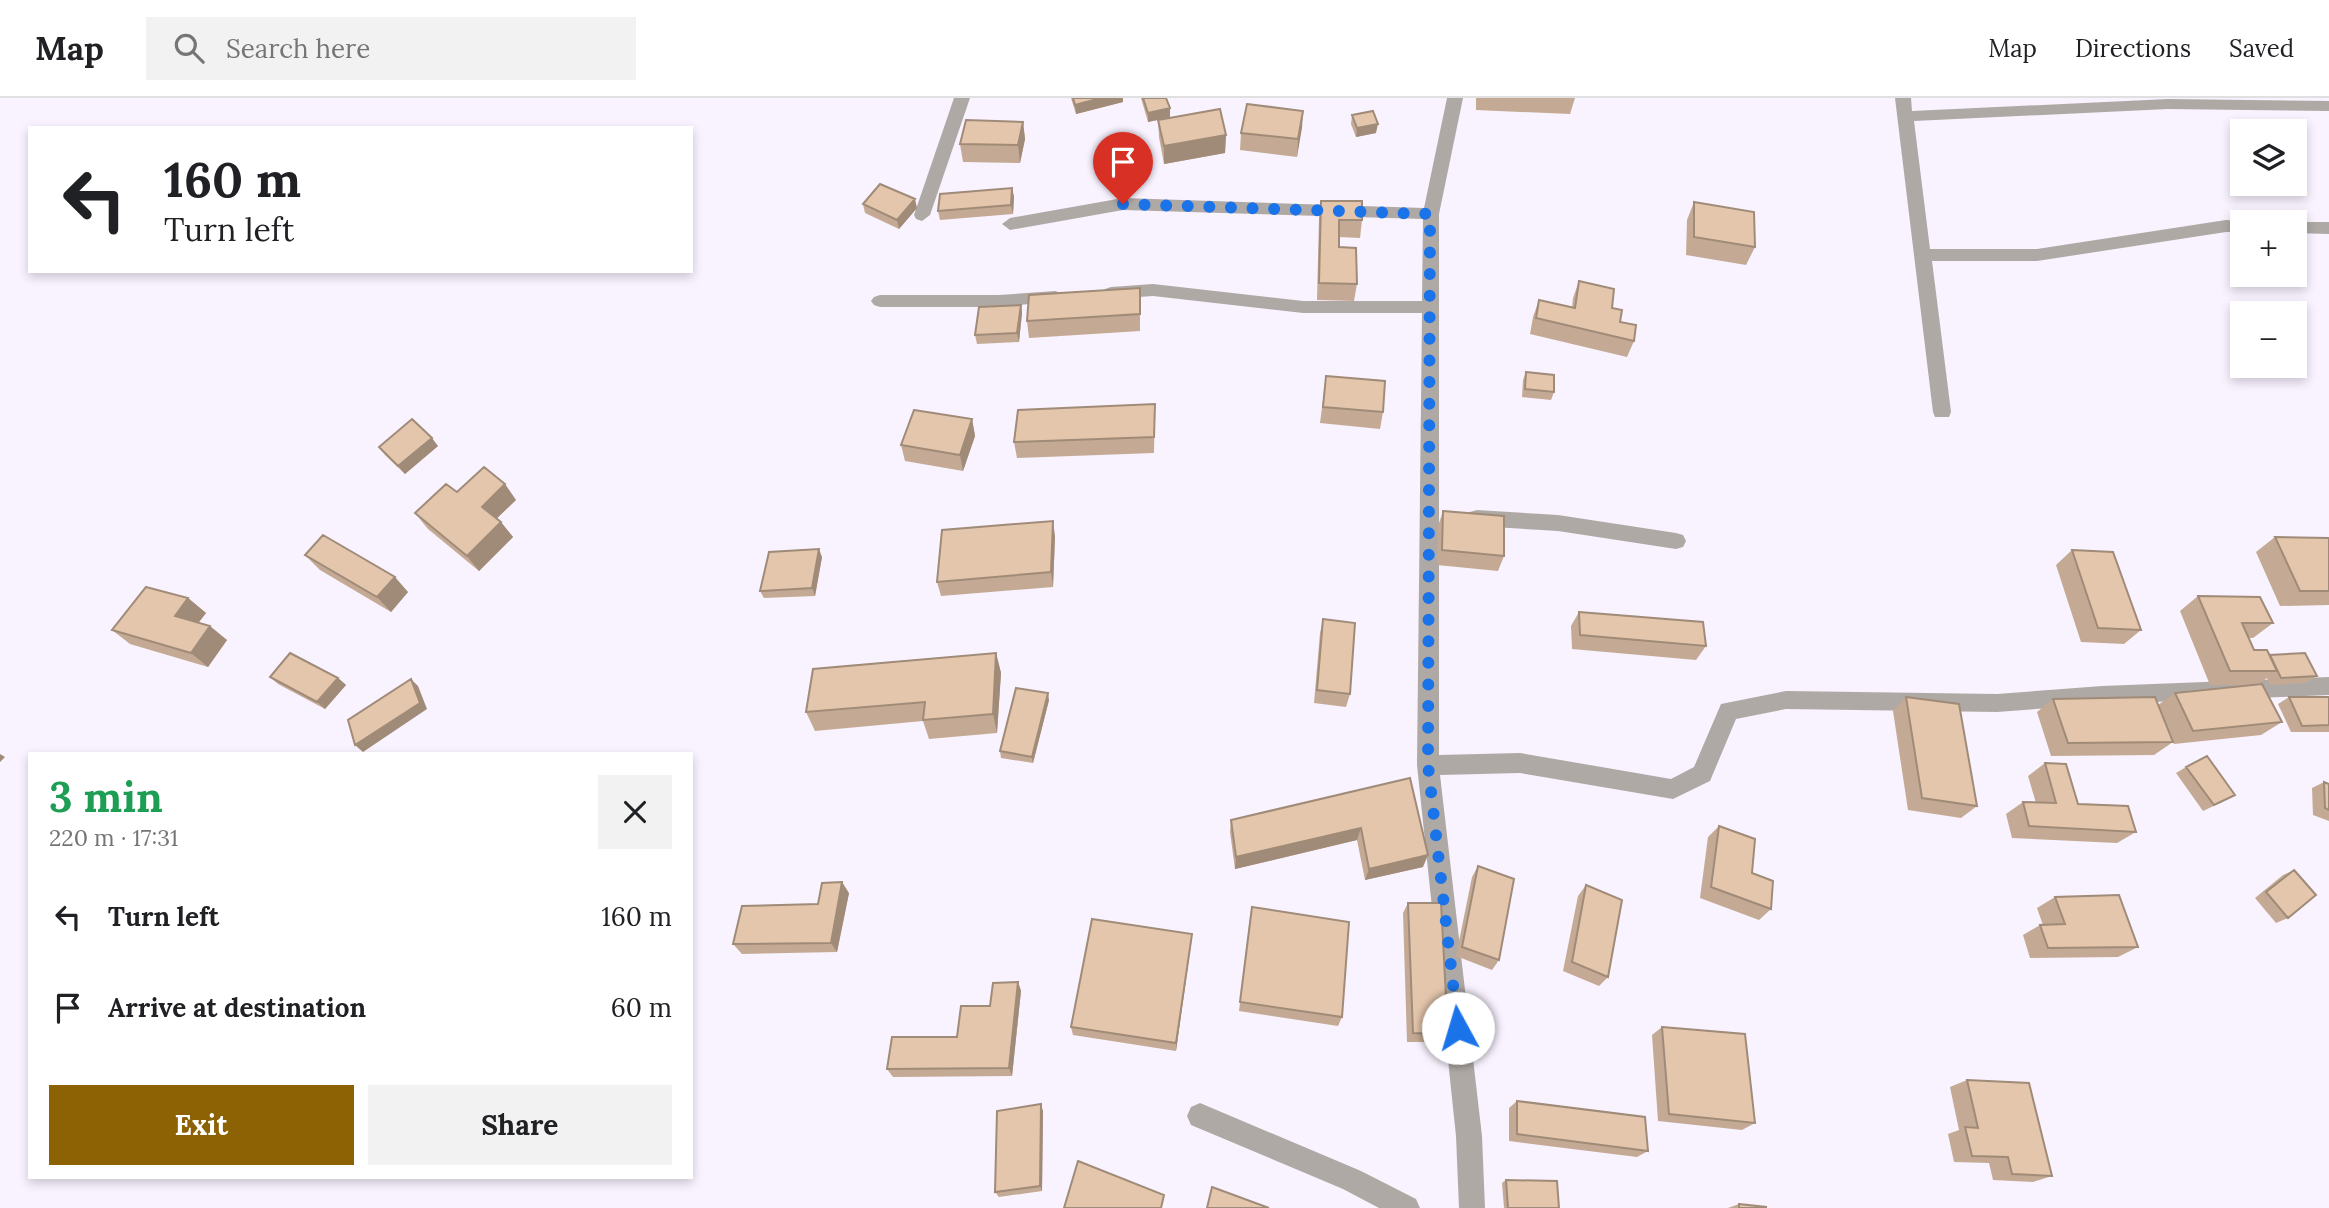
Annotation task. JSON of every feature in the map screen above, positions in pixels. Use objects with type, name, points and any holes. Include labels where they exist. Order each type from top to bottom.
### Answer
[{"type":"street","points":[[922,215],[962,98]]},
{"type":"street","points":[[1455,98],[1430,214],[1428,765],[1469,1136],[1472,1208]]},
{"type":"street","points":[[1903,98],[1942,412]]},
{"type":"street","points":[[1905,116],[2168,104],[2329,106]]},
{"type":"street","points":[[1010,224],[1123,204],[1430,214]]},
{"type":"street","points":[[1922,255],[2037,254],[2230,226]]},
{"type":"street","points":[[2307,227],[2329,228]]},
{"type":"street","points":[[1097,294],[1153,290],[1303,307],[1430,307]]},
{"type":"street","points":[[880,301],[999,301],[1069,296]]},
{"type":"street","points":[[1428,515],[1558,523],[1676,541]]},
{"type":"street","points":[[1428,765],[1520,763],[1673,789],[1702,774],[1729,711],[1786,700],[1997,703],[2102,695],[2329,686]]},
{"type":"street","points":[[1200,1116],[1352,1180],[1407,1208]]},
{"type":"building","points":[[1073,98],[1101,98],[1075,105]]},
{"type":"building","points":[[1143,98],[1166,98],[1170,108],[1148,113]]},
{"type":"building","points":[[1247,104],[1303,111],[1298,139],[1241,133]]},
{"type":"building","points":[[1220,109],[1226,135],[1164,146],[1158,120]]},
{"type":"building","points":[[1373,111],[1378,124],[1357,128],[1352,115]]},
{"type":"building","points":[[966,120],[1023,122],[1018,145],[960,144]]},
{"type":"building","points":[[880,184],[915,199],[897,220],[863,204]]},
{"type":"building","points":[[1012,188],[1011,205],[938,211],[940,194]]},
{"type":"building","points":[[1321,201],[1362,201],[1362,220],[1339,220],[1339,247],[1356,248],[1357,284],[1319,283]]},
{"type":"building","points":[[1694,202],[1754,212],[1755,247],[1694,237]]},
{"type":"building","points":[[1579,281],[1614,289],[1612,308],[1622,310],[1620,322],[1636,325],[1634,341],[1536,318],[1539,300],[1575,308]]},
{"type":"building","points":[[1140,288],[1140,314],[1027,321],[1029,295]]},
{"type":"building","points":[[1021,305],[1017,333],[975,335],[979,307]]},
{"type":"building","points":[[1526,372],[1554,375],[1554,392],[1525,389]]},
{"type":"building","points":[[1326,376],[1385,381],[1383,412],[1323,407]]},
{"type":"building","points":[[1155,404],[1154,437],[1014,442],[1018,410]]},
{"type":"building","points":[[914,410],[972,419],[960,455],[901,445]]},
{"type":"building","points":[[412,419],[432,438],[398,466],[379,447]]},
{"type":"building","points":[[484,467],[505,484],[482,507],[501,522],[467,556],[415,513],[446,484],[457,492]]},
{"type":"building","points":[[1443,511],[1504,516],[1504,556],[1442,550]]},
{"type":"building","points":[[1053,521],[1051,572],[937,582],[942,530]]},
{"type":"building","points":[[323,535],[395,577],[377,597],[305,555]]},
{"type":"building","points":[[2275,537],[2329,538],[2329,591],[2300,591]]},
{"type":"building","points":[[819,549],[812,588],[760,591],[769,552]]},
{"type":"building","points":[[2072,550],[2113,552],[2141,630],[2098,628]]},
{"type":"building","points":[[146,587],[188,598],[175,616],[210,626],[191,653],[112,630]]},
{"type":"building","points":[[2198,596],[2260,597],[2273,623],[2242,623],[2254,650],[2267,650],[2277,671],[2230,671]]},
{"type":"building","points":[[1579,612],[1703,622],[1706,646],[1580,635]]},
{"type":"building","points":[[1323,619],[1355,623],[1350,694],[1317,690]]},
{"type":"building","points":[[290,653],[338,678],[317,702],[270,677]]},
{"type":"building","points":[[996,653],[993,714],[923,720],[925,702],[806,712],[813,669]]},
{"type":"building","points":[[2305,653],[2317,676],[2281,678],[2270,655]]},
{"type":"building","points":[[411,679],[420,703],[355,745],[348,720]]},
{"type":"building","points":[[2262,684],[2282,722],[2193,731],[2175,693]]},
{"type":"building","points":[[1016,688],[1048,693],[1032,757],[1000,751]]},
{"type":"building","points":[[1906,697],[1959,704],[1977,806],[1922,798]]},
{"type":"building","points":[[2155,697],[2173,742],[2068,743],[2053,699]]},
{"type":"building","points":[[2289,697],[2329,697],[2329,725],[2302,726]]},
{"type":"building","points":[[2207,756],[2235,795],[2214,805],[2186,767]]},
{"type":"building","points":[[2045,763],[2066,764],[2078,804],[2128,806],[2136,832],[2029,826],[2023,802],[2056,803]]},
{"type":"building","points":[[1410,778],[1428,855],[1369,869],[1361,828],[1236,857],[1231,820]]},
{"type":"building","points":[[2324,782],[2329,784],[2329,810],[2325,808]]},
{"type":"building","points":[[1719,826],[1755,839],[1752,873],[1773,881],[1771,909],[1711,887]]},
{"type":"building","points":[[1478,866],[1514,879],[1499,960],[1462,947]]},
{"type":"building","points":[[2294,870],[2316,895],[2288,918],[2266,892]]},
{"type":"building","points":[[842,882],[831,943],[733,944],[742,906],[818,904],[822,883]]},
{"type":"building","points":[[1586,885],[1622,900],[1608,977],[1572,962]]},
{"type":"building","points":[[2119,895],[2138,947],[2048,948],[2040,925],[2065,924],[2055,897]]},
{"type":"building","points":[[1408,903],[1441,903],[1448,1034],[1413,1033]]},
{"type":"building","points":[[1252,907],[1349,922],[1342,1017],[1240,1002]]},
{"type":"building","points":[[1092,919],[1192,934],[1176,1043],[1071,1027]]},
{"type":"building","points":[[1018,982],[1009,1068],[887,1069],[892,1037],[957,1037],[961,1006],[990,1006],[993,983]]},
{"type":"building","points":[[1662,1027],[1745,1034],[1755,1123],[1669,1114]]},
{"type":"building","points":[[1967,1080],[2029,1083],[2052,1176],[2012,1174],[2008,1157],[1972,1156],[1965,1127],[1978,1128]]},
{"type":"building","points":[[1517,1101],[1645,1117],[1648,1151],[1517,1134]]},
{"type":"building","points":[[1041,1104],[1040,1186],[995,1192],[997,1111]]},
{"type":"building","points":[[1078,1161],[1164,1195],[1161,1208],[1064,1208]]},
{"type":"building","points":[[1506,1180],[1557,1181],[1559,1208],[1508,1208]]},
{"type":"building","points":[[1212,1187],[1269,1208],[1207,1208]]},
{"type":"building","points":[[1739,1204],[1766,1207],[1766,1208],[1739,1208]]},
{"type":"route","points":[[1123,204],[1430,214],[1428,765],[1458,1028]]}]
